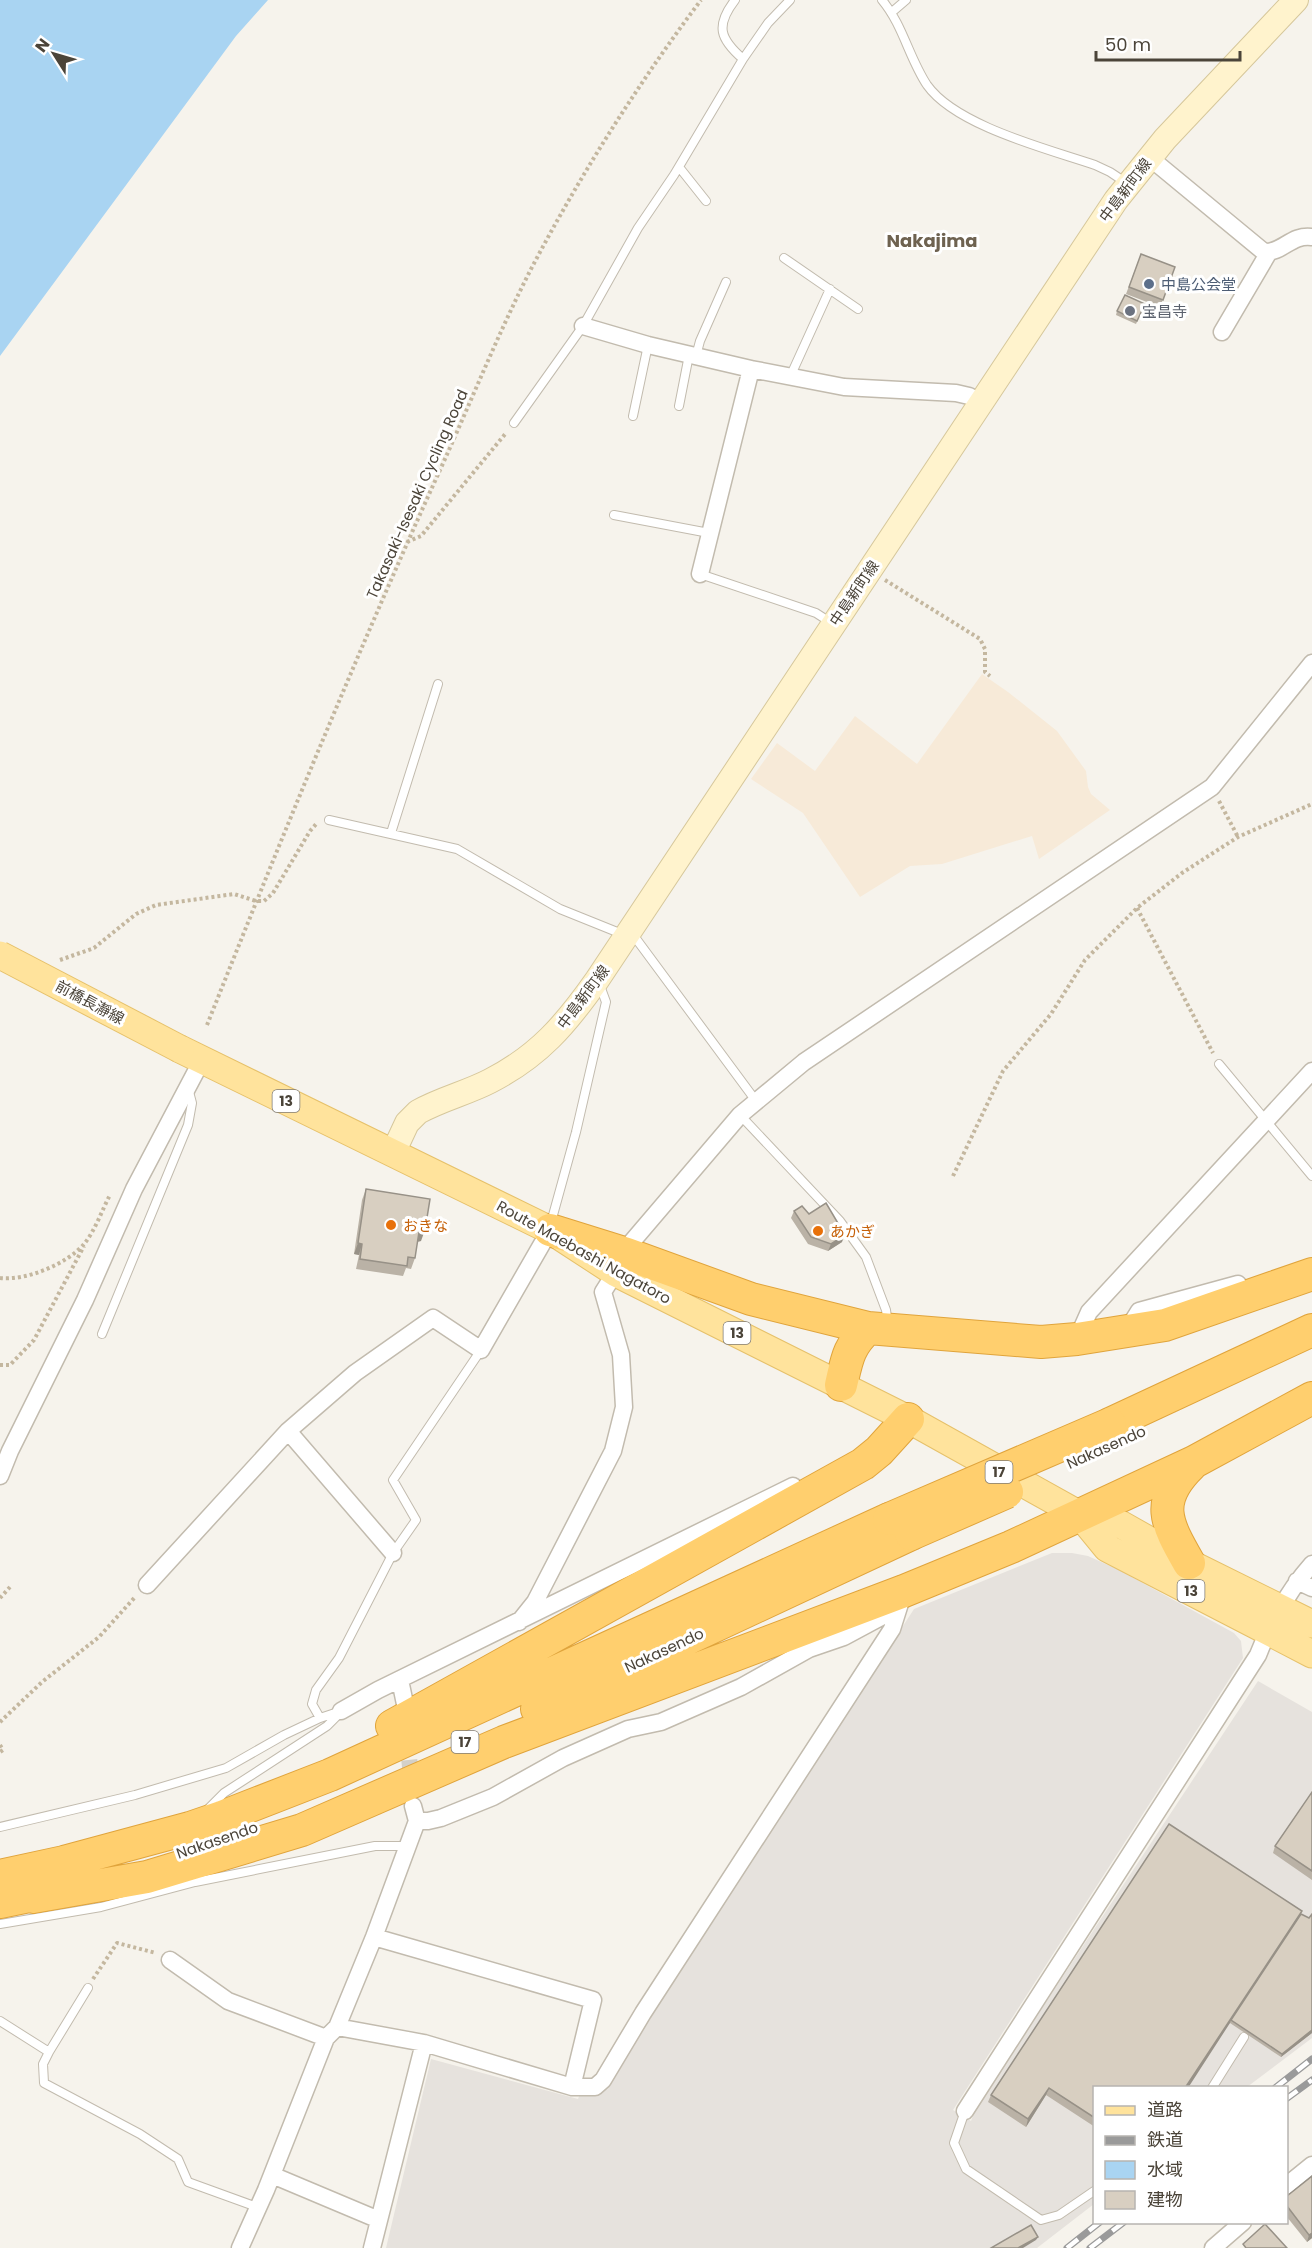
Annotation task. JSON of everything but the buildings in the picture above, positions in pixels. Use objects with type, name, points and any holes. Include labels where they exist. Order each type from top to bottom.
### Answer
[{"type":"highway","points":[[550,1230],[621,1264],[751,1299],[878,1329],[1041,1342],[1077,1339],[1165,1325],[1312,1274]]},
{"type":"highway","points":[[841,1385],[848,1352],[857,1338],[878,1329]]},
{"type":"highway","name":"Nakasendo","points":[[1116,1432],[1312,1330]]},
{"type":"highway","name":"Nakasendo","points":[[0,1876],[64,1862],[190,1828],[330,1775],[1116,1432],[1312,1354]]},
{"type":"highway","name":"17","points":[[33,1897],[147,1877],[302,1830],[504,1742],[901,1599],[1194,1462],[1312,1398]]},
{"type":"highway","name":"17","points":[[222,1817],[351,1749],[863,1464],[879,1451],[908,1419]]},
{"type":"highway","points":[[1189,1563],[1171,1531],[1167,1501],[1179,1477],[1194,1462]]},
{"type":"highway","name":"Nakasendo","points":[[0,1902],[33,1897],[219,1841],[379,1780],[496,1729],[900,1527]]},
{"type":"main road","name":"中島新町線","points":[[393,1153],[407,1123],[418,1112],[488,1082],[532,1055],[569,1019],[1128,184],[1149,157],[1296,0]]},
{"type":"main road","name":"前橋長瀞線","points":[[0,955],[191,1054]]},
{"type":"main road","name":"Route Maebashi Nagatoro","points":[[191,1054],[550,1230]]},
{"type":"main road","name":"Route Maebashi Nagatoro","points":[[621,1264],[1080,1515],[1122,1525],[1189,1563],[1312,1624]]},
{"type":"main road","name":"Route Maebashi Nagatoro","points":[[1080,1515],[1107,1548],[1312,1654]]},
{"type":"street","points":[[1149,157],[1263,252],[1269,252],[1300,236],[1312,237]]},
{"type":"street","points":[[1222,332],[1269,252]]},
{"type":"street","points":[[583,326],[648,345],[789,377],[844,387],[956,393],[969,396],[981,403]]},
{"type":"street","points":[[700,574],[751,369]]},
{"type":"street","points":[[519,1622],[535,1602],[613,1451],[624,1407],[621,1355],[603,1292],[621,1264],[630,1244],[740,1115],[804,1062],[1212,786],[1312,663]]},
{"type":"street","points":[[0,1476],[10,1451],[85,1300],[134,1189],[188,1088],[191,1054]]},
{"type":"street","points":[[1077,1339],[1089,1312],[1312,1071]]},
{"type":"street","points":[[147,1585],[288,1431],[355,1374],[433,1318],[481,1350],[550,1230]]},
{"type":"street","points":[[1126,1332],[1139,1311],[1282,1272],[1312,1258]]},
{"type":"street","points":[[288,1431],[393,1553]]},
{"type":"street","points":[[341,1711],[832,1467]]},
{"type":"street","points":[[965,2111],[1258,1655],[1288,1593],[1305,1585],[1312,1564]]},
{"type":"street","points":[[240,2248],[374,1937],[408,1845],[415,1814],[428,1821],[441,1818],[492,1797],[563,1758],[628,1729],[661,1722],[741,1687],[809,1649],[844,1637],[901,1599]]},
{"type":"street","points":[[170,1960],[228,2001],[331,2033],[424,2043],[572,2087],[595,2086],[603,2080],[643,2013],[892,1629],[901,1599]]},
{"type":"street","points":[[400,1680],[405,1704]]},
{"type":"street","points":[[374,1937],[592,2000],[572,2087]]},
{"type":"street","points":[[372,2248],[424,2043]]},
{"type":"street","points":[[1288,2185],[1312,2165]]},
{"type":"street","points":[[272,2175],[379,2220]]},
{"type":"street","points":[[1213,2248],[1242,2224]]},
{"type":"lane","points":[[735,0],[724,19],[723,32],[728,46],[743,60]]},
{"type":"lane","points":[[514,423],[583,326],[638,228],[679,167],[743,60],[768,23],[790,0]]},
{"type":"lane","points":[[882,0],[892,12],[927,85],[941,99],[994,130],[1095,165],[1128,184]]},
{"type":"lane","points":[[892,12],[906,0]]},
{"type":"lane","points":[[679,167],[706,201]]},
{"type":"lane","points":[[784,258],[858,309]]},
{"type":"lane","points":[[679,406],[693,356],[726,282]]},
{"type":"lane","points":[[789,377],[830,290]]},
{"type":"lane","points":[[633,416],[648,345]]},
{"type":"lane","points":[[614,515],[709,533]]},
{"type":"lane","points":[[700,574],[816,613],[834,624]]},
{"type":"lane","points":[[391,833],[438,684]]},
{"type":"lane","points":[[329,820],[457,849],[561,909],[637,940],[756,1101]]},
{"type":"lane","points":[[550,1230],[606,1002],[605,994],[597,980]]},
{"type":"lane","points":[[1219,1064],[1312,1176]]},
{"type":"lane","points":[[102,1334],[188,1125],[192,1103],[188,1088]]},
{"type":"lane","points":[[740,1115],[840,1221],[866,1257],[886,1310],[878,1329]]},
{"type":"lane","points":[[320,1718],[312,1704],[313,1696],[339,1658],[393,1553],[416,1520],[393,1480],[481,1350]]},
{"type":"lane","points":[[0,1827],[135,1795],[226,1768],[284,1735],[341,1711]]},
{"type":"lane","points":[[190,1828],[224,1793],[327,1726],[341,1711]]},
{"type":"lane","points":[[0,1924],[101,1907],[195,1882],[375,1846],[408,1845]]},
{"type":"lane","points":[[88,1988],[43,2064],[44,2083],[140,2134],[178,2159],[188,2182],[257,2207]]},
{"type":"lane","points":[[0,2021],[49,2052]]},
{"type":"lane","points":[[1213,2086],[1244,2037]]},
{"type":"lane","points":[[965,2111],[954,2143],[966,2169],[1041,2220],[1059,2215],[1093,2193]]},
{"type":"path","name":"Takasaki-Isesaki Cycling Road","points":[[207,1025],[256,901],[408,542],[535,263],[573,193],[615,125],[701,0]]},
{"type":"path","points":[[408,542],[420,536],[514,423]]},
{"type":"path","points":[[870,570],[980,639],[985,649],[985,672],[990,676]]},
{"type":"path","points":[[1212,786],[1238,837]]},
{"type":"path","points":[[953,1176],[1003,1071],[1051,1014],[1085,960],[1137,908],[1182,873],[1238,837],[1312,804]]},
{"type":"path","points":[[52,963],[94,948],[136,914],[156,905],[234,894],[256,901],[264,901],[273,893],[310,831],[320,820],[329,820]]},
{"type":"path","points":[[1137,908],[1219,1064]]},
{"type":"path","points":[[0,1365],[10,1365],[34,1340],[111,1192]]},
{"type":"path","points":[[0,1278],[10,1279],[37,1273],[74,1254],[85,1242]]},
{"type":"path","points":[[0,1722],[42,1682],[99,1637],[147,1585]]},
{"type":"path","points":[[0,1598],[10,1587]]},
{"type":"path","points":[[0,1745],[3,1750],[0,1752]]},
{"type":"path","points":[[88,1988],[117,1943],[151,1951],[170,1960]]},
{"type":"shaded area","points":[[982,674],[1057,731],[1086,771],[1091,794],[1110,810],[1039,859],[1032,836],[942,864],[910,866],[860,897],[803,813],[751,779],[777,743],[815,771],[855,716],[917,764]]},
{"type":"shaded area","points":[[1052,1553],[1072,1553],[1088,1556],[1119,1570],[1234,1633],[1241,1641],[1243,1658],[953,2110],[971,2121],[976,2108],[1258,1681],[1312,1712],[1312,2038],[1248,2086],[1093,2086],[1093,2205],[1037,2248],[386,2248],[431,2059],[578,2099],[580,2094],[608,2089],[613,2074],[914,1609]]},
{"type":"water","points":[[0,0],[268,0],[236,36],[0,356]]},
{"type":"tunnel","points":[[407,1736],[412,1788]]},
{"type":"railway","points":[[1278,2086],[1312,2059]]},
{"type":"railway","points":[[1288,2098],[1312,2080]]},
{"type":"railway","points":[[1067,2248],[1097,2224]]},
{"type":"railway","points":[[1090,2248],[1121,2224]]},
{"type":"place","name":"中島公会堂","points":[[1149,284]]},
{"type":"place","name":"宝昌寺","points":[[1130,311]]},
{"type":"place","name":"おきな","points":[[391,1225]]},
{"type":"place","name":"あかぎ","points":[[818,1231]]},
{"type":"district","name":"Nakajima","points":[[932,240]]}]
